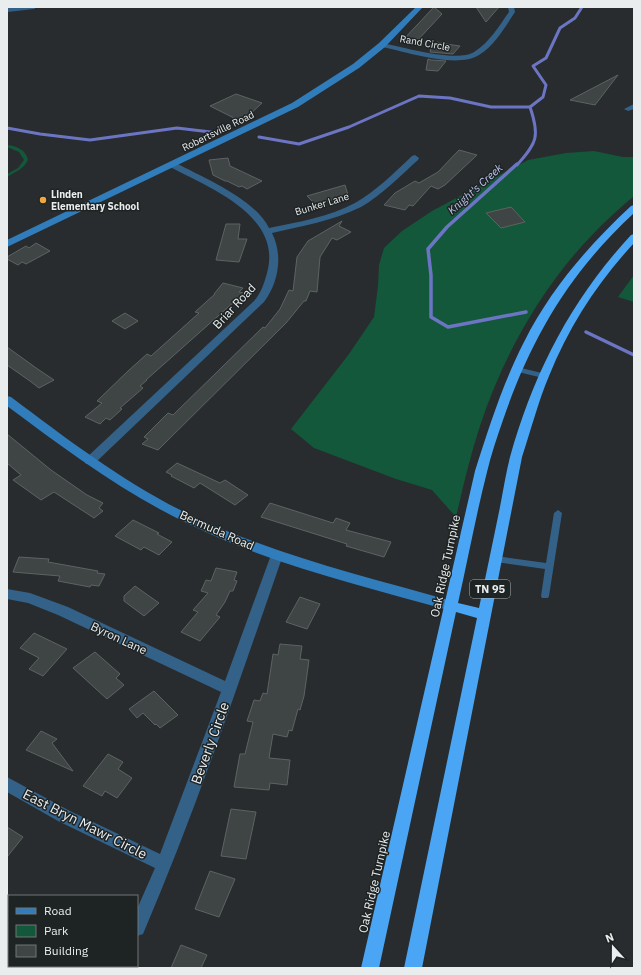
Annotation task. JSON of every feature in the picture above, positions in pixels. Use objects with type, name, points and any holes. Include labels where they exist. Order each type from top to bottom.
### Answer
[{"type":"highway","name":"Oak Ridge Turnpike","points":[[370,968],[481,471],[498,416],[517,369],[534,334],[578,267],[633,210]]},
{"type":"highway","name":"TN 95","points":[[414,968],[516,457],[543,376],[567,329],[583,301],[620,251],[634,237]]},
{"type":"highway","points":[[452,606],[484,615]]},
{"type":"street","points":[[7,10],[34,7]]},
{"type":"street","name":"Robertsville Road","points":[[7,244],[295,105],[341,77],[382,46],[420,7]]},
{"type":"street","name":"Rand Circle","points":[[382,46],[442,57],[452,58],[470,56],[478,53],[508,18],[512,12],[511,7]]},
{"type":"street","name":"Bunker Lane","points":[[268,231],[324,217],[358,204],[378,190],[415,158]]},
{"type":"street","name":"Briar Road","points":[[90,461],[246,315],[265,293],[273,272],[273,249],[268,231],[248,208],[173,165]]},
{"type":"street","name":"Bermuda Road","points":[[7,400],[114,478],[160,505],[212,529],[277,555],[452,606]]},
{"type":"street","name":"Beverly Circle","points":[[138,926],[198,776],[277,555]]},
{"type":"street","name":"Byron Lane","points":[[7,594],[30,598],[63,611],[229,690]]},
{"type":"street","name":"East Bryn Mawr Circle","points":[[7,784],[64,816],[164,864]]},
{"type":"lane","points":[[517,369],[543,376]]},
{"type":"lane","points":[[545,596],[558,513]]},
{"type":"lane","points":[[496,559],[550,567]]},
{"type":"green space","points":[[7,145],[14,146],[23,151],[28,160],[22,168],[7,177],[7,174],[18,168],[24,160],[19,152],[7,147]]},
{"type":"green space","points":[[594,151],[623,157],[634,157],[634,196],[603,223],[557,276],[526,323],[512,348],[489,400],[480,426],[456,517],[432,490],[396,479],[314,448],[291,429],[349,354],[374,317],[379,265],[384,248],[402,231],[432,211],[528,160],[566,153]]},
{"type":"green space","points":[[634,275],[634,302],[618,297]]},
{"type":"building","points":[[434,7],[442,14],[415,43],[402,41]]},
{"type":"building","points":[[476,7],[499,7],[486,22]]},
{"type":"building","points":[[437,42],[460,46],[453,54],[430,52],[431,48]]},
{"type":"building","points":[[428,59],[446,61],[438,71],[426,70]]},
{"type":"building","points":[[618,75],[595,105],[570,100]]},
{"type":"building","points":[[236,94],[262,103],[248,116],[236,119],[210,106]]},
{"type":"building","points":[[459,150],[477,155],[445,185],[438,189],[431,186],[413,206],[409,205],[405,210],[384,205],[395,193],[415,181],[419,183],[438,172]]},
{"type":"building","points":[[228,158],[230,166],[262,181],[247,189],[213,175],[209,160]]},
{"type":"building","points":[[345,185],[348,195],[316,205],[307,196]]},
{"type":"building","points":[[511,207],[525,222],[501,228],[486,213]]},
{"type":"building","points":[[342,221],[339,226],[351,232],[337,240],[332,238],[320,257],[317,292],[310,291],[306,301],[304,301],[286,323],[158,450],[142,444],[148,439],[144,437],[168,413],[173,415],[263,327],[265,328],[280,309],[289,290],[293,291],[297,257],[308,241]]},
{"type":"building","points":[[226,224],[240,224],[238,239],[247,239],[239,262],[216,260]]},
{"type":"building","points":[[36,243],[50,251],[26,264],[22,262],[18,265],[7,259],[7,257],[26,246],[29,248]]},
{"type":"building","points":[[223,283],[243,288],[239,292],[244,293],[146,380],[140,386],[143,388],[120,408],[122,409],[110,420],[106,418],[100,424],[85,417],[102,403],[97,401],[128,371],[147,354],[151,356],[199,313],[195,312],[215,294]]},
{"type":"building","points":[[125,313],[138,321],[125,329],[112,321]]},
{"type":"building","points":[[7,347],[54,380],[39,388],[7,365]]},
{"type":"building","points":[[7,434],[51,470],[87,495],[103,503],[99,508],[103,511],[94,518],[54,492],[41,500],[13,480],[21,475],[7,463]]},
{"type":"building","points":[[177,463],[220,483],[225,480],[248,495],[235,505],[200,483],[194,488],[166,472]]},
{"type":"building","points":[[270,503],[333,523],[336,518],[350,523],[346,530],[391,542],[384,557],[346,546],[347,544],[261,517]]},
{"type":"building","points":[[133,520],[159,533],[157,534],[172,542],[159,555],[144,547],[141,550],[115,536]]},
{"type":"building","points":[[19,557],[49,559],[48,562],[98,571],[97,573],[105,574],[99,586],[91,585],[90,587],[58,581],[60,576],[13,572]]},
{"type":"building","points":[[216,568],[237,572],[234,580],[237,581],[233,591],[230,591],[225,602],[216,615],[220,617],[200,641],[181,632],[198,612],[193,610],[208,593],[201,591],[206,580],[211,581]]},
{"type":"building","points":[[135,586],[159,603],[144,616],[124,601],[124,596]]},
{"type":"building","points":[[300,597],[320,604],[307,629],[286,622]]},
{"type":"building","points":[[34,633],[67,649],[43,676],[29,669],[39,658],[20,648]]},
{"type":"building","points":[[280,644],[302,646],[300,659],[309,660],[304,696],[300,710],[298,709],[292,731],[289,730],[287,737],[273,734],[269,758],[290,760],[287,785],[270,783],[269,790],[234,787],[240,754],[245,754],[253,722],[247,721],[254,700],[260,701],[263,693],[267,694],[273,654],[278,655]]},
{"type":"building","points":[[95,652],[120,674],[116,678],[124,685],[107,699],[73,668]]},
{"type":"building","points":[[154,691],[178,715],[160,728],[143,713],[137,718],[129,709]]},
{"type":"building","points":[[41,731],[57,739],[52,743],[73,771],[26,750]]},
{"type":"building","points":[[108,754],[123,762],[118,769],[132,778],[117,798],[105,791],[102,796],[83,786]]},
{"type":"building","points":[[231,809],[256,812],[246,859],[221,856]]},
{"type":"building","points":[[7,827],[23,837],[7,857]]},
{"type":"building","points":[[210,871],[235,879],[219,917],[195,909]]},
{"type":"building","points":[[181,945],[207,955],[201,968],[171,968]]},
{"type":"waterway","name":"Knight's Creek","points":[[530,107],[543,97],[546,85],[533,66],[546,58],[560,28],[575,18],[582,7]]},
{"type":"waterway","points":[[259,137],[299,144],[349,127],[419,96],[450,98],[491,107],[530,107]]},
{"type":"waterway","name":"Knight's Creek","points":[[517,165],[529,151],[535,139],[535,125],[530,107]]},
{"type":"waterway","points":[[7,128],[40,134],[90,140],[177,128],[219,133]]},
{"type":"waterway","name":"Knight's Creek","points":[[517,164],[447,227],[428,249],[431,275],[431,317],[448,327],[526,312]]},
{"type":"waterway","name":"Knight's Creek","points":[[586,332],[634,355]]},
{"type":"place","name":"Linden Elementary School","points":[[43,200]]}]
